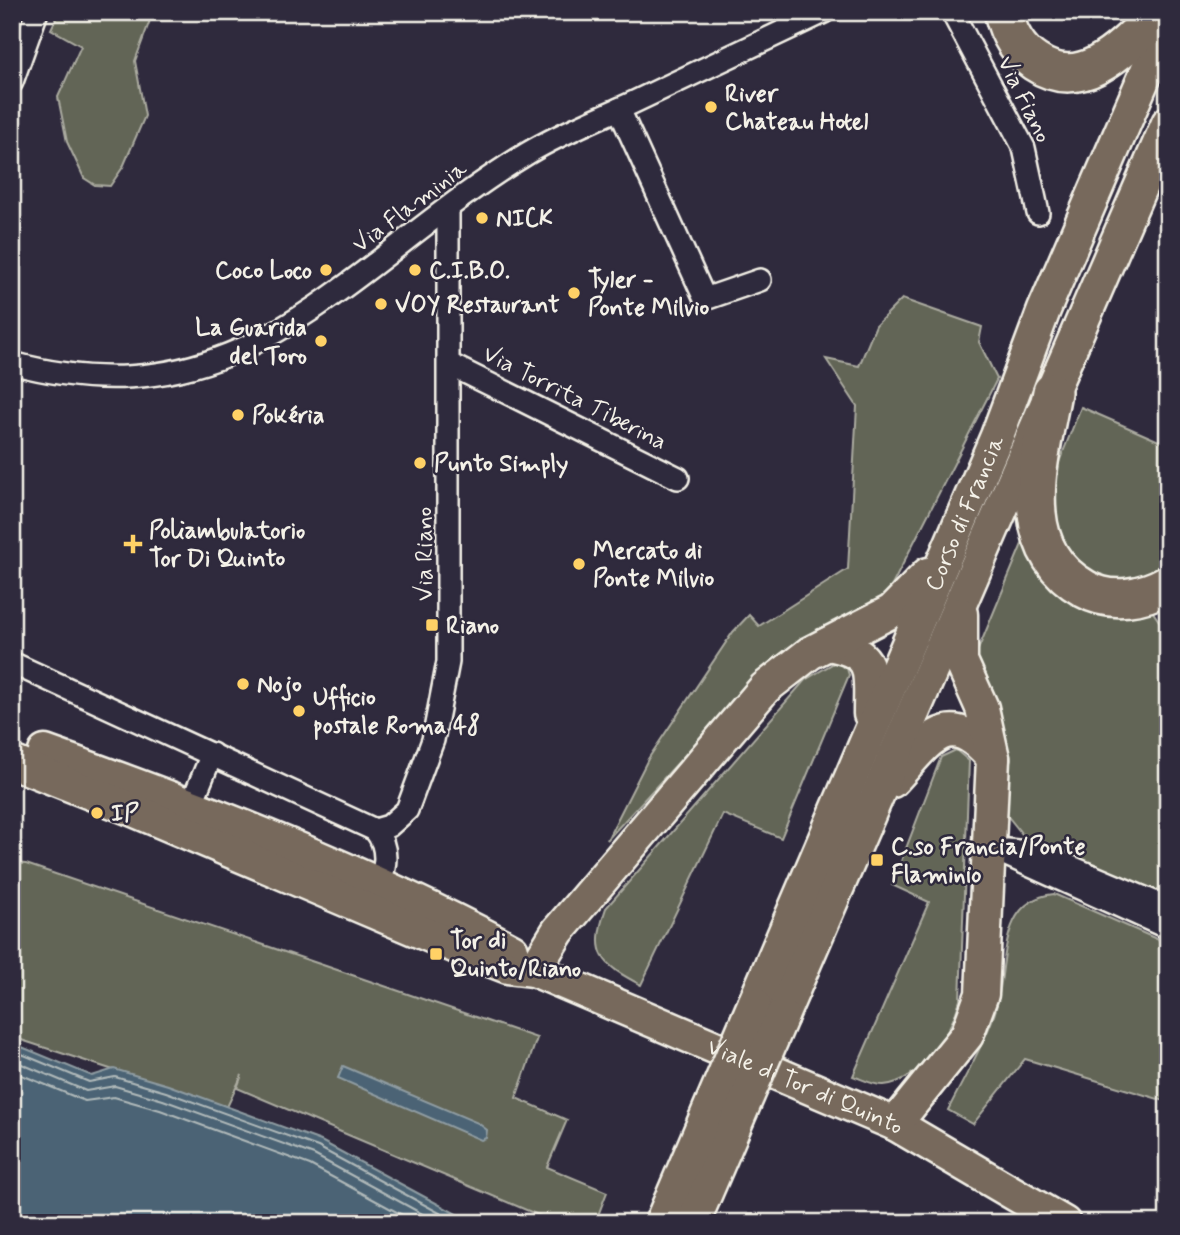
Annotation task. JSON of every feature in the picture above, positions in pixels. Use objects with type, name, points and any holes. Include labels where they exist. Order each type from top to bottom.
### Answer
[{"type":"highway","points":[[1003,12],[1013,41],[1031,60],[1044,68],[1070,74],[1101,65],[1159,12]]},
{"type":"highway","points":[[1052,392],[1035,503],[1040,538],[1051,559],[1077,584],[1114,598],[1139,596],[1168,584]]},
{"type":"main road","name":"Corso di Francia","points":[[768,1010],[870,727],[1168,22]]},
{"type":"main road","name":"Corso di Francia","points":[[768,1010],[877,797],[1168,123]]},
{"type":"main road","points":[[534,970],[558,931],[749,703],[792,665],[899,606],[916,590],[949,544]]},
{"type":"main road","points":[[895,1124],[962,1042],[979,1007],[991,848],[993,758],[985,715],[961,661],[961,602]]},
{"type":"main road","points":[[828,644],[853,649],[868,664],[870,727]]},
{"type":"main road","points":[[877,797],[943,732],[957,730],[970,734],[993,758]]},
{"type":"main road","name":"Viale di Tor di Quinto","points":[[12,741],[186,817],[224,848],[454,946],[508,967],[534,970],[895,1124],[1064,1223]]},
{"type":"main road","name":"Viale di Tor di Quinto","points":[[12,762],[186,817],[376,884],[516,952],[534,970]]},
{"type":"main road","points":[[662,1223],[768,1010]]},
{"type":"main road","points":[[693,1223],[768,1010]]},
{"type":"street","points":[[12,82],[37,12]]},
{"type":"street","name":"Via Flaminia","points":[[12,363],[65,373],[107,377],[170,372],[210,362],[260,342],[304,316],[529,153],[824,12]]},
{"type":"street","name":"Via Fiano","points":[[952,12],[1024,148],[1038,213]]},
{"type":"street","points":[[619,109],[705,299],[760,280]]},
{"type":"street","name":"Via Riano","points":[[375,830],[389,826],[407,810],[433,740],[445,687],[450,637],[448,211]]},
{"type":"street","name":"Via Torrita Tiberina","points":[[449,364],[678,478]]},
{"type":"street","points":[[12,663],[375,830],[384,843],[386,855],[376,884]]},
{"type":"street","points":[[186,817],[212,754]]},
{"type":"street","name":"Viale di Tor di Quinto","points":[[224,848],[250,844],[365,894],[373,891],[376,884]]},
{"type":"street","points":[[991,848],[1038,853],[1168,908]]},
{"type":"street","points":[[991,848],[1168,928]]},
{"type":"green space","points":[[59,12],[153,12],[135,61],[145,116],[123,167],[110,186],[95,185],[84,178],[67,142],[58,97],[81,46],[51,29]]},
{"type":"green space","points":[[902,299],[982,327],[979,342],[997,379],[881,607],[816,630],[773,659],[607,840],[648,759],[733,632],[749,615],[759,626],[848,569],[857,406],[826,359],[859,366],[876,325]]},
{"type":"green space","points":[[1081,407],[1168,445],[1168,571],[1112,587],[1062,562],[1044,500]]},
{"type":"green space","points":[[1027,532],[1037,557],[1148,605],[1168,634],[1168,898],[1026,839],[1006,814],[1007,758],[973,662]]},
{"type":"green space","points":[[845,662],[849,675],[781,838],[723,814],[641,985],[616,971],[602,956],[599,947],[606,908],[805,680],[834,663]]},
{"type":"green space","points":[[956,750],[969,761],[960,1000],[950,1027],[922,1065],[898,1082],[877,1084],[853,1076],[929,902],[892,885],[941,757]]},
{"type":"green space","points":[[12,863],[26,864],[537,1038],[516,1098],[567,1120],[547,1167],[607,1192],[595,1223],[557,1223],[237,1088],[242,1075],[227,1107],[12,1037]]},
{"type":"green space","points":[[1054,894],[1168,944],[1168,1102],[1025,1059],[973,1124],[948,1110],[993,1018],[1012,925],[1021,910],[1035,899]]},
{"type":"water","points":[[12,1043],[92,1076],[114,1069],[168,1085],[321,1141],[473,1223],[12,1223]]},
{"type":"water","points":[[343,1066],[478,1123],[487,1130],[486,1138],[481,1140],[338,1078]]},
{"type":"place","name":"River Chateau Hotel","points":[[711,107]]},
{"type":"place","name":"NICK","points":[[482,218]]},
{"type":"place","name":"Coco Loco","points":[[326,270]]},
{"type":"place","name":"C.I.B.O.","points":[[415,270]]},
{"type":"place","name":"Tyler - Ponte Milvio","points":[[574,293]]},
{"type":"place","name":"VOY Restaurant","points":[[381,304]]},
{"type":"place","name":"La Guarida del Toro","points":[[321,341]]},
{"type":"place","name":"Pokéria","points":[[238,415]]},
{"type":"place","name":"Punto Simply","points":[[420,463]]},
{"type":"place","name":"Poliambulatorio Tor Di Quinto","points":[[133,544]]},
{"type":"place","name":"Mercato di Ponte Milvio","points":[[579,564]]},
{"type":"place","name":"Riano","points":[[432,625]]},
{"type":"place","name":"Nojo","points":[[243,684]]},
{"type":"place","name":"Ufficio postale Roma 48","points":[[299,711]]},
{"type":"place","name":"IP","points":[[97,813]]},
{"type":"place","name":"C.so Francia/Ponte Flaminio","points":[[877,860]]},
{"type":"place","name":"Tor di Quinto/Riano","points":[[436,954]]}]
